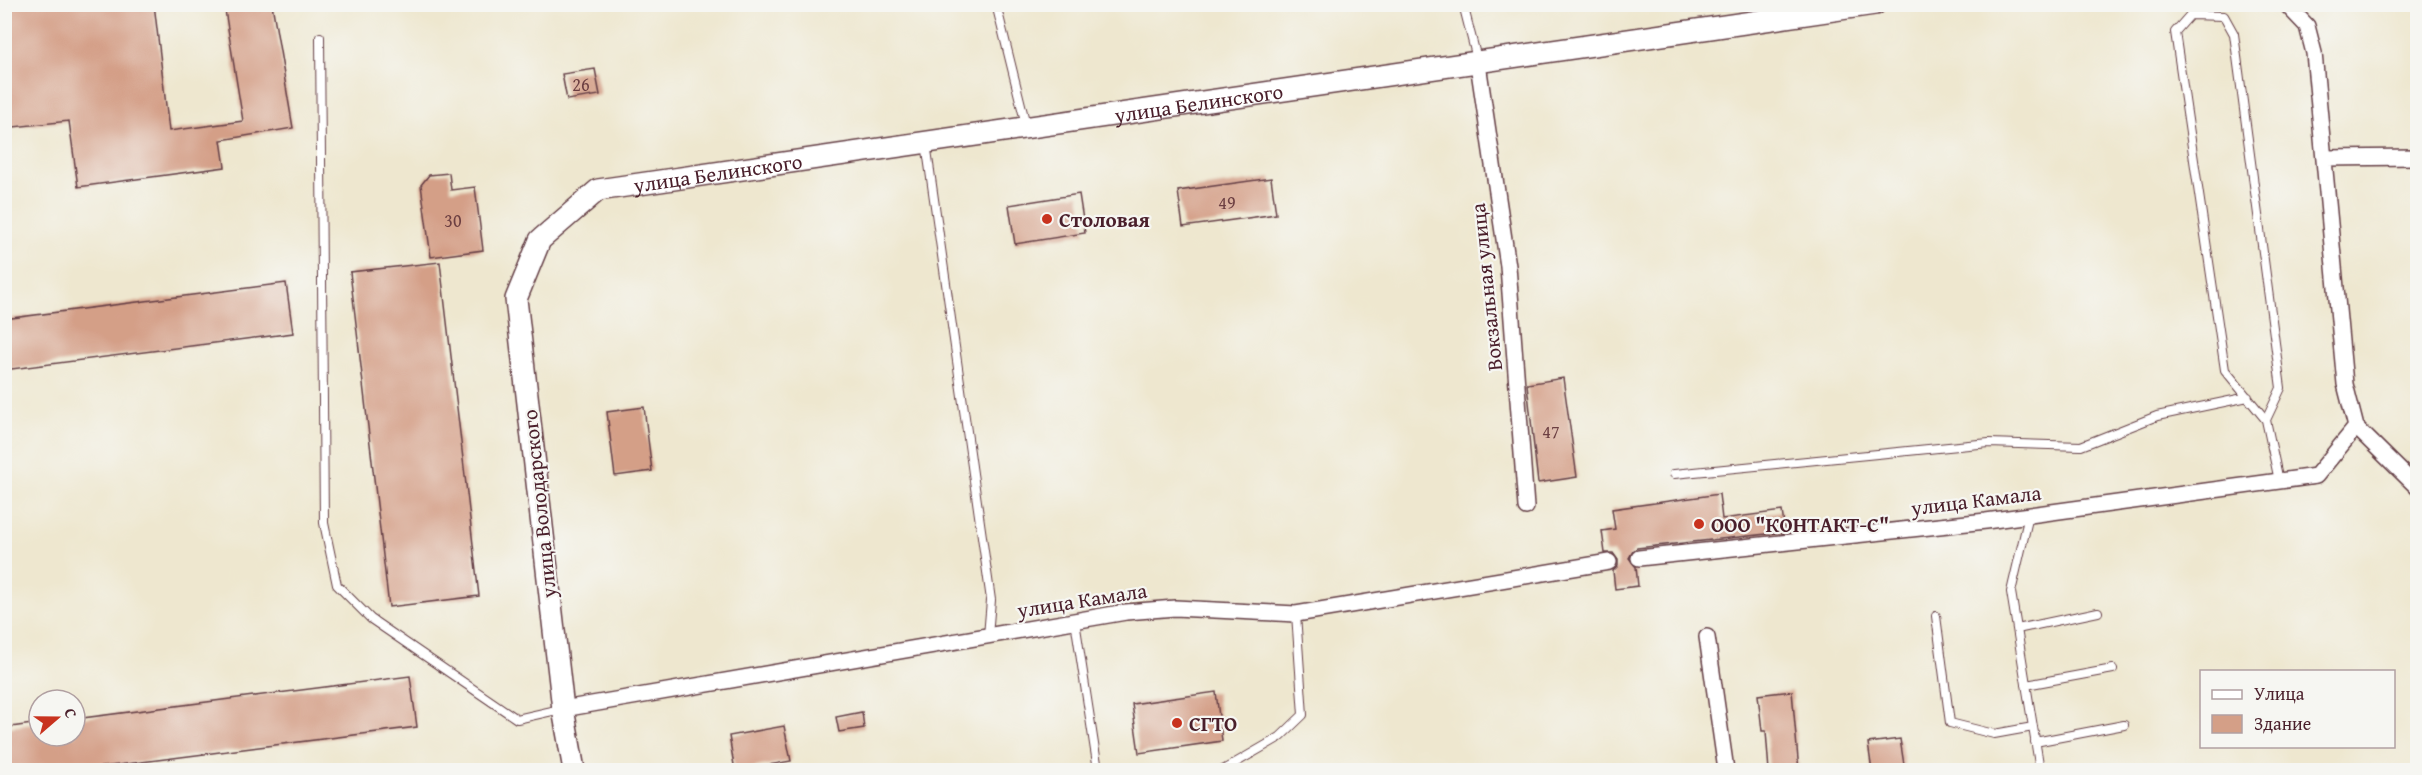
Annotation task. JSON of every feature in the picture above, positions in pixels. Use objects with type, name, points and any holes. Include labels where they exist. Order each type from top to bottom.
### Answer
[{"type":"street","name":"улица Белинского","points":[[540,240],[598,190],[1027,126],[1478,64],[1875,4]]},
{"type":"street","points":[[2286,4],[2307,26],[2314,53],[2345,384],[2356,427],[2418,488]]},
{"type":"street","name":"Вокзальная улица","points":[[1478,64],[1508,266],[1526,507]]},
{"type":"street","points":[[2324,158],[2418,157]]},
{"type":"street","name":"улица Володарского","points":[[540,240],[516,299],[563,709],[574,771]]},
{"type":"street","name":"улица Камала","points":[[1639,558],[2029,515],[2316,476],[2356,427]]},
{"type":"street","name":"улица Камала","points":[[563,709],[1126,612],[1175,608],[1296,615],[1608,561]]},
{"type":"street","points":[[1707,637],[1726,771]]},
{"type":"lane","points":[[996,4],[1027,126]]},
{"type":"lane","points":[[1462,4],[1478,64]]},
{"type":"lane","points":[[2266,420],[2281,388],[2235,34],[2224,16],[2190,15],[2175,32],[2225,370],[2266,420],[2279,481]]},
{"type":"lane","points":[[320,37],[324,523],[337,585],[371,618],[517,719],[563,709]]},
{"type":"lane","points":[[926,141],[991,600],[988,636]]},
{"type":"lane","points":[[1674,474],[1989,443],[2081,446],[2157,416],[2248,397]]},
{"type":"lane","points":[[2029,515],[2011,592],[2040,771]]},
{"type":"lane","points":[[2017,629],[2098,612]]},
{"type":"lane","points":[[1223,771],[1280,737],[1303,715],[1296,615]]},
{"type":"lane","points":[[1936,616],[1950,723],[1994,734],[2033,727]]},
{"type":"lane","points":[[1076,621],[1098,771]]},
{"type":"lane","points":[[2026,685],[2113,669]]},
{"type":"lane","points":[[2035,742],[2124,725]]},
{"type":"building","points":[[4,4],[154,4],[169,131],[243,121],[224,4],[272,4],[293,128],[221,140],[225,167],[78,187],[69,121],[4,128]]},
{"type":"building","points":[[595,69],[600,95],[567,100],[562,74]]},
{"type":"building","points":[[449,173],[451,190],[475,187],[483,250],[431,257],[421,185],[429,175]]},
{"type":"building","points":[[1271,178],[1276,214],[1183,227],[1178,191]]},
{"type":"building","name":"Столовая","points":[[1079,194],[1085,233],[1015,244],[1009,205]]},
{"type":"building","points":[[440,262],[479,596],[389,607],[350,272]]},
{"type":"building","points":[[286,283],[293,333],[4,370],[4,319]]},
{"type":"building","points":[[1563,378],[1577,477],[1538,483],[1527,384]]},
{"type":"building","points":[[644,407],[652,471],[615,476],[607,412]]},
{"type":"building","name":"ООО \"КОНТАКТ-С\"","points":[[1719,494],[1722,519],[1782,511],[1785,532],[1637,548],[1629,558],[1636,567],[1638,586],[1615,589],[1613,571],[1618,566],[1618,560],[1613,553],[1605,553],[1602,531],[1615,529],[1612,509]]},
{"type":"building","points":[[410,676],[417,727],[71,771],[4,771],[4,728],[27,725],[27,748],[87,748],[87,717]]},
{"type":"building","points":[[1792,691],[1799,771],[1769,771],[1766,731],[1762,731],[1758,695]]},
{"type":"building","name":"СГТО","points":[[1216,692],[1222,741],[1139,753],[1132,704]]},
{"type":"building","points":[[862,712],[864,728],[839,732],[836,717]]},
{"type":"building","points":[[784,726],[791,761],[735,771],[729,736]]},
{"type":"building","points":[[1900,739],[1905,771],[1872,771],[1868,743]]},
{"type":"place","name":"Столовая","points":[[1047,219]]},
{"type":"place","name":"ООО \"КОНТАКТ-С\"","points":[[1699,524]]},
{"type":"place","name":"СГТО","points":[[1177,723]]}]
